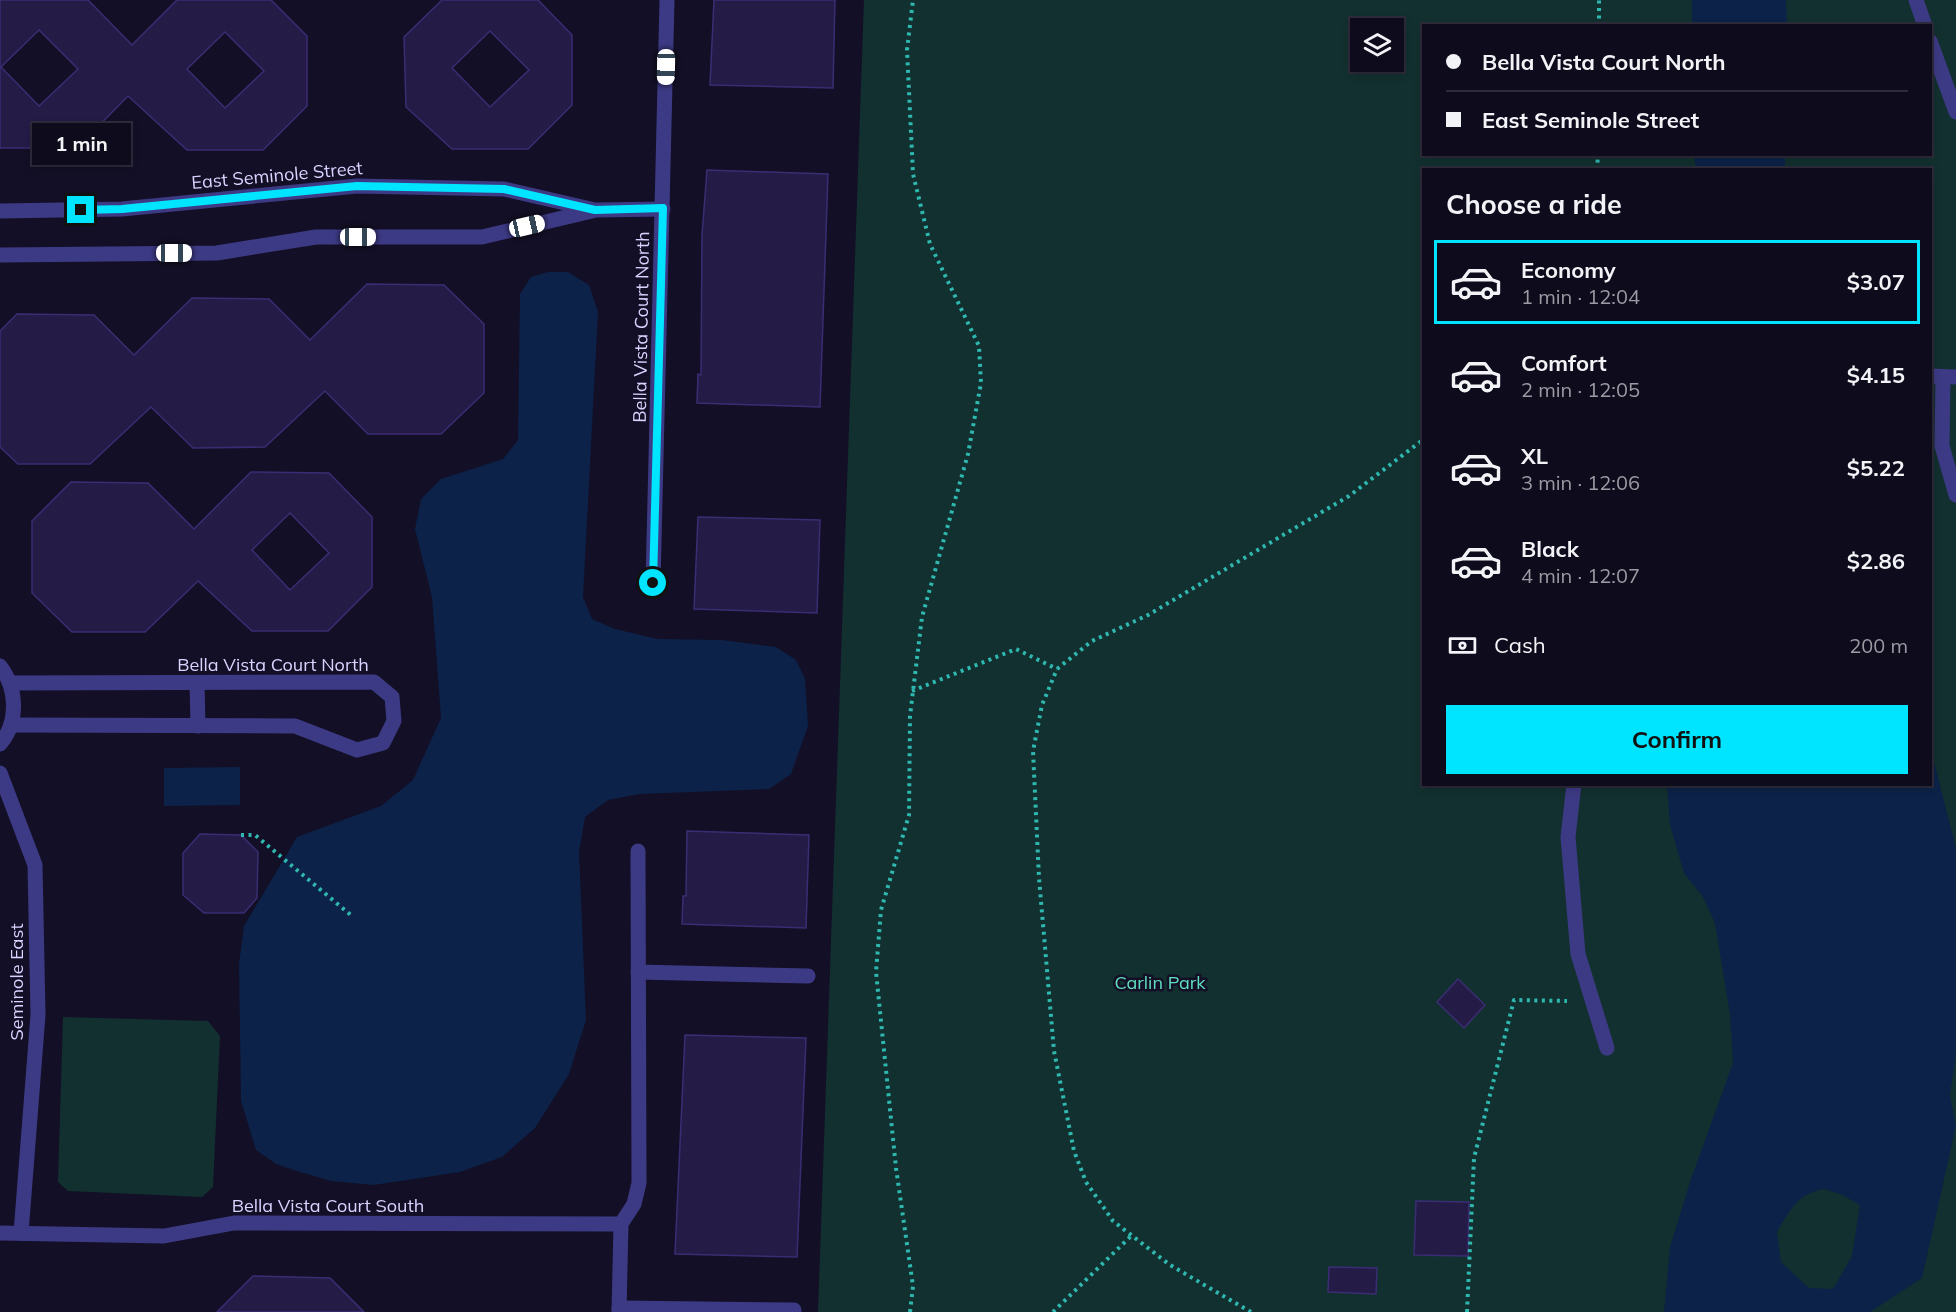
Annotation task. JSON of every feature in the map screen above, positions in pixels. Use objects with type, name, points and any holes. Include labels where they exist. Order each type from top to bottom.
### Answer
[{"type":"street","name":"Bella Vista Court North","points":[[653,583],[667,0]]},
{"type":"street","points":[[1916,0],[1924,24]]},
{"type":"street","points":[[1932,46],[1956,112]]},
{"type":"street","name":"East Seminole Street","points":[[0,211],[122,209],[357,186],[504,189],[595,210],[663,208]]},
{"type":"street","points":[[0,255],[217,253],[316,237],[482,237],[595,210]]},
{"type":"street","points":[[1943,377],[1942,446],[1956,495]]},
{"type":"street","points":[[0,744],[11,725],[14,704],[10,683],[1,666]]},
{"type":"street","name":"Bella Vista Court North","points":[[10,683],[374,682],[392,697],[394,721],[383,743],[357,750],[295,726],[11,725]]},
{"type":"street","points":[[197,683],[198,726]]},
{"type":"street","name":"Seminole East","points":[[0,773],[35,865],[38,1015],[21,1233]]},
{"type":"street","points":[[1574,786],[1568,837],[1578,954],[1607,1048]]},
{"type":"street","points":[[638,851],[639,1184],[634,1204],[621,1224],[619,1310],[794,1310]]},
{"type":"street","points":[[639,972],[808,976]]},
{"type":"street","name":"Bella Vista Court South","points":[[0,1233],[164,1236],[234,1223],[621,1224]]},
{"type":"path","points":[[909,1312],[913,1286],[896,1168],[876,972],[881,910],[909,815],[912,691],[922,617],[968,454],[981,383],[979,346],[930,244],[913,174],[907,50],[913,0]]},
{"type":"path","points":[[1599,0],[1599,24]]},
{"type":"path","points":[[1251,1312],[1170,1265],[1113,1221],[1086,1182],[1074,1151],[1054,1051],[1039,878],[1034,752],[1042,705],[1057,669],[1092,641],[1148,615],[1349,496],[1422,441]]},
{"type":"path","points":[[912,691],[1016,649],[1057,669]]},
{"type":"path","points":[[241,835],[255,835],[352,916]]},
{"type":"path","points":[[1467,1312],[1474,1158],[1514,1000],[1593,1002]]},
{"type":"path","points":[[1053,1312],[1132,1235]]},
{"type":"green space","name":"Carlin Park","points":[[864,0],[1956,0],[1956,1312],[818,1312]]},
{"type":"green space","points":[[63,1017],[208,1021],[220,1036],[213,1187],[202,1197],[68,1191],[58,1182]]},
{"type":"water","points":[[1692,0],[1786,0],[1787,24],[1692,24]]},
{"type":"water","points":[[1694,156],[1785,156],[1785,168],[1696,168]]},
{"type":"water","points":[[548,272],[568,272],[589,285],[598,312],[583,597],[592,619],[615,629],[658,639],[722,640],[776,647],[796,660],[805,679],[808,726],[791,774],[769,789],[640,794],[608,800],[585,817],[579,852],[586,1020],[569,1074],[535,1128],[502,1157],[460,1172],[374,1185],[331,1181],[276,1164],[256,1150],[241,1101],[239,964],[244,926],[297,837],[381,806],[413,780],[441,718],[432,597],[415,529],[421,499],[441,479],[503,459],[518,440],[520,294],[531,277]]},
{"type":"water","points":[[1932,754],[1956,848],[1956,1053],[1950,1095],[1956,1126],[1922,1278],[1870,1312],[1664,1312],[1670,1247],[1691,1179],[1733,1063],[1730,1014],[1715,923],[1703,897],[1684,873],[1670,825],[1667,786],[1932,786]],"holes":[[[1825,1189],[1860,1205],[1852,1256],[1833,1289],[1809,1288],[1781,1262],[1777,1232],[1796,1204],[1808,1194],[1816,1191]]]},
{"type":"water","points":[[240,767],[240,805],[164,806],[164,768]]},
{"type":"building","points":[[0,0],[88,0],[132,45],[177,0],[271,0],[307,36],[307,106],[263,150],[187,150],[128,96],[77,148],[0,148]],"holes":[[[39,30],[78,69],[39,106],[1,67]],[[225,32],[264,71],[225,108],[187,69]]]},
{"type":"building","points":[[442,0],[538,0],[572,35],[572,105],[528,149],[452,149],[406,107],[404,37]],"holes":[[[490,31],[529,70],[490,107],[452,68]]]},
{"type":"building","points":[[714,0],[835,0],[833,88],[710,85]]},
{"type":"building","points":[[707,170],[828,174],[820,407],[697,403],[698,374],[701,375],[702,235]]},
{"type":"building","points":[[367,284],[444,285],[484,324],[484,393],[441,434],[368,434],[325,391],[265,447],[193,448],[151,407],[90,464],[18,464],[0,447],[0,331],[17,314],[94,315],[134,355],[192,298],[269,299],[310,340]]},
{"type":"building","points":[[251,472],[329,473],[372,517],[372,587],[328,631],[252,631],[198,581],[145,632],[72,632],[32,593],[32,521],[71,482],[148,483],[194,529]],"holes":[[[290,513],[329,553],[290,590],[252,550]]]},
{"type":"building","points":[[698,517],[820,520],[817,613],[694,609]]},
{"type":"building","points":[[687,831],[809,835],[806,928],[682,924],[683,896],[686,896]]},
{"type":"building","points":[[200,834],[241,835],[258,852],[257,898],[244,913],[204,913],[183,895],[183,853]]},
{"type":"building","points":[[1458,979],[1485,1005],[1464,1028],[1437,1002]]},
{"type":"building","points":[[685,1035],[806,1038],[797,1257],[675,1254]]},
{"type":"building","points":[[1416,1201],[1469,1202],[1468,1256],[1414,1255]]},
{"type":"building","points":[[1329,1267],[1377,1268],[1376,1294],[1328,1292]]},
{"type":"building","points":[[253,1276],[330,1278],[364,1312],[217,1312]]},
{"type":"route","points":[[81,210],[122,209],[357,186],[504,189],[595,210],[663,208],[653,583]]}]
